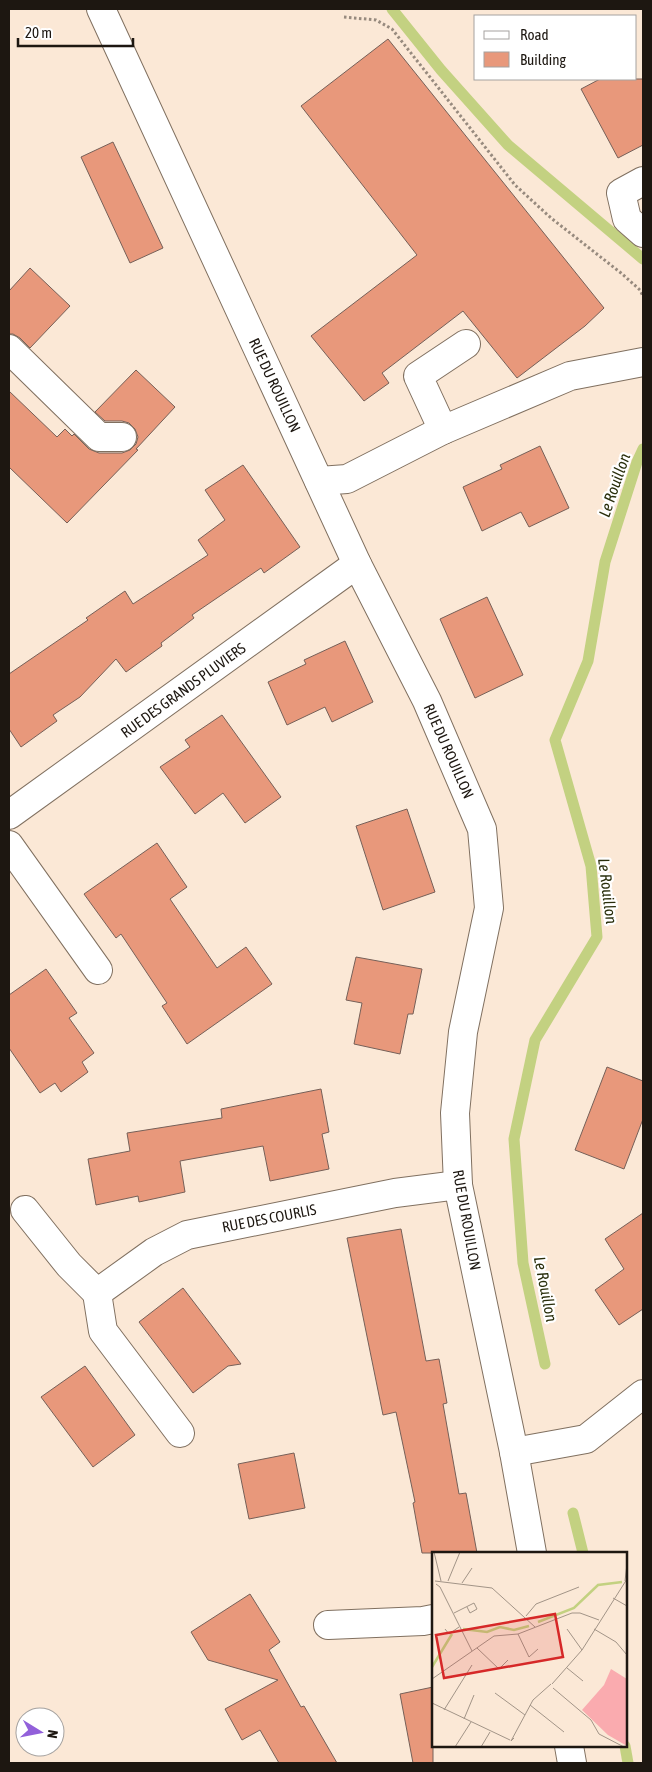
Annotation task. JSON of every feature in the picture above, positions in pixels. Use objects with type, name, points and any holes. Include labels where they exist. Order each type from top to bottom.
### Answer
[{"type":"street","name":"RUE DU ROUILLON","points":[[101,9],[357,564],[427,701],[482,828],[490,908],[463,1032],[455,1114],[458,1185],[514,1452],[532,1552]]},
{"type":"street","points":[[643,181],[621,193],[627,219],[643,233]]},
{"type":"street","points":[[443,430],[418,376],[466,344]]},
{"type":"street","points":[[9,350],[99,437],[122,437]]},
{"type":"street","points":[[319,481],[347,479],[443,430],[570,376],[643,362]]},
{"type":"street","name":"RUE DES GRANDS PLUVIERS","points":[[9,815],[357,564]]},
{"type":"street","points":[[9,845],[98,970]]},
{"type":"street","name":"RUE DES COURLIS","points":[[96,1293],[154,1252],[187,1235],[395,1193],[458,1185]]},
{"type":"street","points":[[24,1210],[69,1265],[96,1293],[103,1331],[180,1433]]},
{"type":"street","points":[[514,1452],[586,1439],[643,1394]]},
{"type":"street","points":[[328,1626],[432,1619]]},
{"type":"street","points":[[569,1747],[572,1763]]},
{"type":"path","points":[[344,16],[376,20],[392,29],[516,185],[551,218],[621,273],[640,290],[643,296]]},
{"type":"building","points":[[388,39],[604,308],[585,326],[517,378],[463,311],[382,373],[389,383],[364,401],[311,336],[417,255],[301,106]]},
{"type":"building","points":[[643,79],[643,145],[618,158],[581,89],[598,80]]},
{"type":"building","points":[[113,142],[163,248],[130,263],[81,157]]},
{"type":"building","points":[[30,268],[70,306],[30,348],[20,338],[9,334],[9,291]]},
{"type":"building","points":[[136,370],[175,407],[136,449],[138,450],[67,523],[9,467],[9,391],[57,437],[65,429],[72,436],[74,434],[89,449],[99,453],[122,453],[130,450],[136,444],[138,437],[135,429],[129,423],[122,421],[105,421],[95,412]]},
{"type":"building","points":[[540,446],[569,508],[529,527],[521,512],[482,531],[463,487],[502,469],[500,465]]},
{"type":"building","points":[[243,465],[300,547],[264,573],[261,568],[192,615],[194,618],[161,643],[162,646],[126,672],[116,659],[80,697],[53,715],[57,721],[21,747],[9,729],[9,674],[88,620],[86,618],[125,591],[133,604],[208,555],[198,540],[225,520],[205,490]]},
{"type":"building","points":[[487,597],[523,675],[475,698],[440,619]]},
{"type":"building","points":[[345,641],[373,702],[332,722],[325,707],[287,725],[268,682],[306,664],[304,660]]},
{"type":"building","points":[[222,715],[281,797],[245,823],[223,793],[195,814],[160,767],[190,747],[185,740]]},
{"type":"building","points":[[407,809],[435,892],[383,910],[356,826]]},
{"type":"building","points":[[157,843],[187,887],[170,899],[217,968],[246,947],[272,984],[187,1044],[162,1006],[167,1003],[121,934],[116,938],[84,894]]},
{"type":"building","points":[[356,957],[422,969],[413,1014],[408,1014],[400,1054],[354,1044],[362,1003],[346,1000]]},
{"type":"building","points":[[46,969],[77,1013],[69,1018],[94,1053],[82,1062],[88,1072],[61,1092],[55,1083],[40,1093],[9,1048],[9,995]]},
{"type":"building","points":[[607,1067],[643,1081],[643,1119],[624,1169],[575,1150]]},
{"type":"building","points":[[321,1089],[329,1132],[322,1134],[329,1169],[270,1181],[263,1146],[180,1161],[185,1192],[139,1202],[138,1196],[96,1205],[88,1159],[130,1151],[127,1133],[222,1118],[221,1109]]},
{"type":"building","points":[[643,1213],[643,1309],[619,1325],[595,1290],[624,1269],[605,1239]]},
{"type":"building","points":[[401,1229],[426,1361],[439,1359],[447,1403],[443,1404],[459,1494],[466,1493],[477,1552],[422,1553],[413,1503],[415,1502],[396,1412],[383,1415],[347,1238]]},
{"type":"building","points":[[183,1288],[241,1364],[228,1366],[193,1393],[139,1322]]},
{"type":"building","points":[[85,1366],[135,1435],[93,1467],[41,1397]]},
{"type":"building","points":[[294,1453],[305,1508],[249,1519],[238,1464]]},
{"type":"building","points":[[250,1594],[280,1642],[269,1650],[301,1707],[304,1706],[337,1763],[279,1763],[260,1730],[242,1740],[225,1709],[278,1680],[208,1660],[191,1632]]},
{"type":"building","points":[[432,1687],[433,1763],[413,1763],[400,1694]]},
{"type":"waterway","name":"Le Rouillon","points":[[392,9],[441,70],[508,145],[643,259]]},
{"type":"waterway","name":"Le Rouillon","points":[[545,1364],[523,1263],[514,1139],[535,1040],[597,937],[591,866],[555,740],[588,661],[605,562],[637,462],[643,449]]},
{"type":"waterway","name":"Le Rouillon","points":[[573,1513],[583,1552]]},
{"type":"waterway","name":"Le Rouillon","points":[[625,1747],[628,1763]]}]
